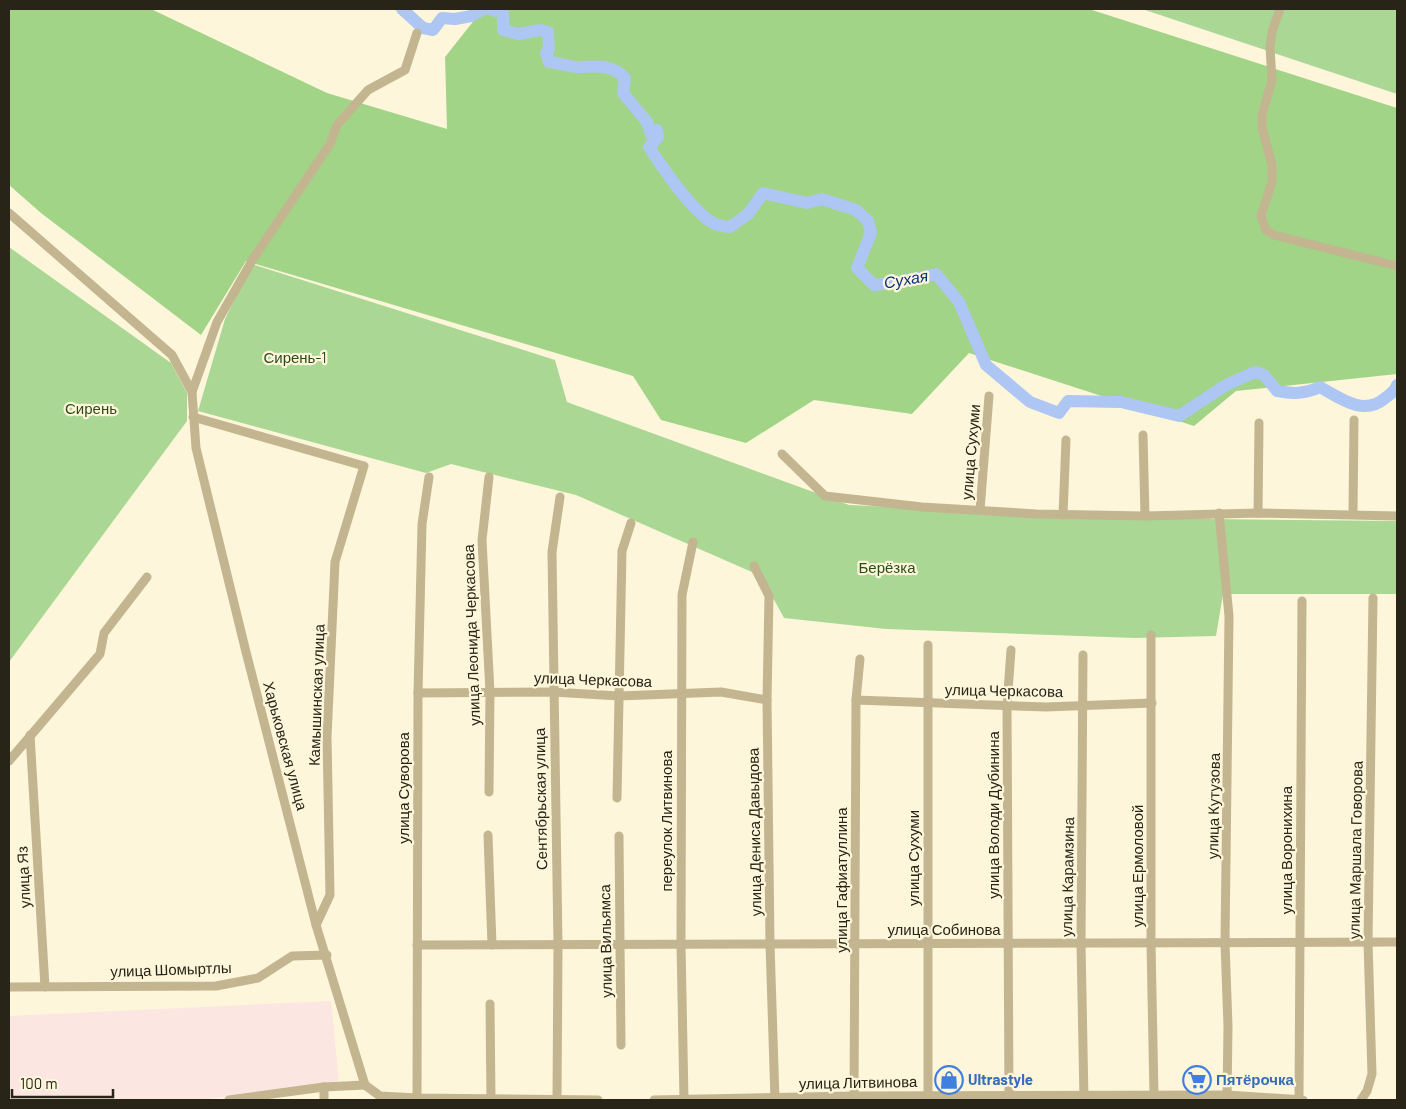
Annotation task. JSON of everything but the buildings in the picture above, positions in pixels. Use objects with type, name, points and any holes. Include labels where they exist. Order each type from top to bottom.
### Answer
[{"type":"street","points":[[1280,9],[1272,32],[1270,47],[1272,80],[1262,115],[1262,127],[1272,165],[1272,182],[1261,216],[1262,223],[1266,230],[1274,234],[1397,266]]},
{"type":"street","points":[[192,392],[217,322],[253,259],[330,144],[337,125],[368,90],[405,70],[417,33]]},
{"type":"street","points":[[9,213],[172,356],[192,392]]},
{"type":"street","name":"Харьковская улица","points":[[192,392],[198,459],[316,925],[327,955],[365,1085]]},
{"type":"street","name":"улица Сухуми","points":[[980,510],[989,396]]},
{"type":"street","name":"Камышинская улица","points":[[193,417],[364,466],[335,562],[327,737],[330,895],[316,925]]},
{"type":"street","points":[[1353,514],[1354,420]]},
{"type":"street","points":[[1258,513],[1259,423]]},
{"type":"street","points":[[1143,434],[1145,516]]},
{"type":"street","points":[[1063,514],[1066,440]]},
{"type":"street","points":[[782,454],[825,496],[922,507],[1145,516],[1220,513],[1397,516]]},
{"type":"street","name":"улица Суворова","points":[[417,1099],[418,693],[422,524],[429,477]]},
{"type":"street","name":"улица Леонида Черкасова","points":[[489,477],[482,540],[490,692],[489,792]]},
{"type":"street","name":"Сентябрьская улица","points":[[557,1100],[558,945],[552,552],[560,497]]},
{"type":"street","name":"улица Кутузова","points":[[1220,513],[1229,616],[1225,943],[1228,1026],[1227,1098]]},
{"type":"street","points":[[617,798],[619,623],[622,551],[631,523]]},
{"type":"street","name":"переулок Литвинова","points":[[684,1100],[681,944],[682,595],[693,542]]},
{"type":"street","name":"улица Дениса Давыдова","points":[[754,566],[770,596],[767,700],[770,944],[775,1099]]},
{"type":"street","points":[[9,762],[100,654],[104,633],[147,577]]},
{"type":"street","name":"улица Маршала Говорова","points":[[1361,1100],[1367,1091],[1372,1074],[1368,942],[1372,598]]},
{"type":"street","name":"улица Воронихина","points":[[1300,1100],[1302,600]]},
{"type":"street","name":"улица Ермоловой","points":[[1151,635],[1151,943],[1154,1096]]},
{"type":"street","name":"улица Сухуми","points":[[928,645],[928,1098]]},
{"type":"street","name":"улица Володи Дубинина","points":[[1009,1098],[1008,705],[1011,650]]},
{"type":"street","name":"улица Карамзина","points":[[1083,655],[1081,943],[1084,1098]]},
{"type":"street","name":"улица Гафиатуллина","points":[[854,1098],[856,700],[860,659]]},
{"type":"street","name":"улица Черкасова","points":[[418,693],[553,692],[619,696],[721,692],[767,700]]},
{"type":"street","name":"улица Черкасова","points":[[856,700],[1084,706],[1152,703]]},
{"type":"street","name":"улица Яз","points":[[30,735],[45,987]]},
{"type":"street","points":[[488,835],[492,945]]},
{"type":"street","name":"улица Вильямса","points":[[619,836],[621,1046]]},
{"type":"street","name":"улица Собинова","points":[[417,945],[1397,942]]},
{"type":"street","name":"улица Шомыртлы","points":[[9,987],[216,986],[258,978],[292,956],[327,955]]},
{"type":"street","points":[[490,1004],[491,1100]]},
{"type":"street","points":[[229,1100],[242,1100],[324,1087],[365,1085],[380,1096],[417,1099],[598,1100]]},
{"type":"street","points":[[324,1087],[324,1100]]},
{"type":"street","name":"улица Литвинова","points":[[654,1100],[1154,1096],[1300,1100]]},
{"type":"shaded area","points":[[331,1001],[339,1081],[201,1100],[9,1100],[9,1016]]},
{"type":"green space","points":[[9,9],[151,9],[327,93],[447,129],[445,57],[483,9],[1089,9],[1397,108],[1397,374],[1236,391],[1194,426],[969,353],[912,414],[814,400],[746,443],[661,420],[633,376],[246,261],[201,335],[41,213],[9,185]]},
{"type":"green space","points":[[1142,9],[1397,9],[1397,94]]},
{"type":"green space","name":"Сирень","points":[[9,247],[171,363],[187,393],[187,421],[9,662]]},
{"type":"green space","points":[[252,264],[555,360],[567,402],[849,505],[1119,518],[1397,521],[1397,594],[1223,594],[1216,636],[1135,638],[886,629],[784,618],[761,576],[576,495],[451,464],[426,473],[198,411],[225,319]]},
{"type":"waterway","name":"Сухая","points":[[402,9],[423,28],[433,30],[442,18],[455,19],[471,16],[483,9]]},
{"type":"waterway","name":"Сухая","points":[[489,9],[503,13],[503,30],[519,34],[540,30],[548,32],[549,49],[546,53],[549,62],[577,67],[609,68],[620,73],[625,78],[623,93],[647,122],[651,134],[657,130],[658,137],[649,147],[688,201],[715,224],[730,227],[748,214],[763,193],[807,203],[822,199],[856,210],[868,221],[871,233],[857,268],[874,285],[936,274],[959,302],[986,365],[1030,402],[1059,413],[1068,401],[1121,402],[1179,416],[1226,385],[1255,372],[1264,375],[1277,391],[1299,393],[1320,387],[1360,406],[1376,404],[1392,393],[1397,385]]},
{"type":"place","name":"Ultrastyle","points":[[949,1080]]},
{"type":"place","name":"Пятёрочка","points":[[1197,1080]]},
{"type":"park label","name":"Сирень-1","points":[[295,358]]},
{"type":"park label","name":"Берёзка","points":[[887,568]]}]
